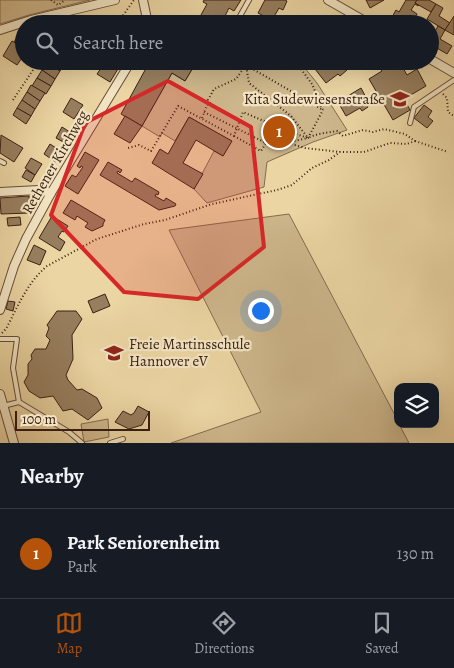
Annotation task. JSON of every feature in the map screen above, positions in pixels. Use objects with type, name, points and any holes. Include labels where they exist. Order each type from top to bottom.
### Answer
[{"type":"street","points":[[51,15],[115,0]]},
{"type":"street","points":[[143,0],[146,15]]},
{"type":"street","points":[[332,1],[355,15]]},
{"type":"street","points":[[0,30],[15,25]]},
{"type":"street","points":[[439,64],[454,73]]},
{"type":"street","name":"Rethener Kirchweg","points":[[0,310],[14,266],[51,193],[126,70]]},
{"type":"street","points":[[0,192],[39,190],[51,193]]},
{"type":"street","points":[[0,394],[14,443]]},
{"type":"lane","points":[[241,15],[249,0]]},
{"type":"lane","points":[[410,123],[414,107],[454,80]]},
{"type":"lane","points":[[0,337],[17,339],[13,368],[19,402]]},
{"type":"lane","points":[[3,406],[19,402],[69,432],[82,443]]},
{"type":"lane","points":[[110,443],[122,439]]},
{"type":"path","points":[[51,0],[58,4],[65,0]]},
{"type":"path","points":[[123,15],[134,0]]},
{"type":"path","points":[[13,100],[33,70]]},
{"type":"path","points":[[202,118],[207,105],[210,103],[208,100],[214,89],[236,79],[242,70]]},
{"type":"path","points":[[247,70],[249,83],[291,116],[308,138]]},
{"type":"path","points":[[255,70],[323,110]]},
{"type":"path","points":[[302,70],[312,84],[323,110]]},
{"type":"path","points":[[440,90],[447,98],[448,112],[454,116]]},
{"type":"path","points":[[128,148],[139,144],[151,151],[178,106],[260,151],[266,143]]},
{"type":"path","points":[[308,138],[323,110]]},
{"type":"path","points":[[204,112],[271,146],[308,138],[316,134],[336,131],[342,136],[363,130],[373,132],[384,129],[405,134],[416,141],[448,152]]},
{"type":"path","points":[[234,136],[243,112],[308,138]]},
{"type":"path","points":[[405,134],[407,129]]},
{"type":"path","points":[[288,142],[304,148],[340,152],[364,152],[390,143],[407,144],[416,141]]},
{"type":"path","points":[[0,337],[32,280],[47,266],[77,249],[97,239],[144,224],[165,220],[212,204],[278,190],[292,185],[312,168],[330,160],[340,152]]},
{"type":"highlighted area","points":[[168,81],[251,127],[264,247],[198,299],[124,292],[51,215],[85,123]]},
{"type":"shaded area","points":[[0,0],[90,0],[29,15],[15,15],[15,19],[0,24]]},
{"type":"shaded area","points":[[192,70],[306,70],[317,83],[347,130],[267,162],[264,187],[207,203],[194,189],[214,151],[223,156],[231,141],[189,117],[175,141],[162,133],[160,137],[142,126],[172,73],[185,81]]},
{"type":"shaded area","points":[[289,214],[394,413],[394,428],[401,428],[409,443],[171,443],[261,412],[169,230]]},
{"type":"shaded area","points":[[108,419],[109,437],[84,442],[81,424]]},
{"type":"building","points":[[204,0],[241,0],[234,11],[229,8],[226,15],[201,15],[207,4],[203,2]]},
{"type":"building","points":[[265,0],[287,1],[283,10],[279,8],[275,15],[262,15],[258,13]]},
{"type":"building","points":[[366,0],[384,0],[370,8]]},
{"type":"building","points":[[406,0],[417,0],[415,3],[419,5],[415,4],[411,10],[416,15],[393,15],[396,10],[399,12]]},
{"type":"building","points":[[417,0],[429,0],[436,4],[431,12],[415,3]]},
{"type":"building","points":[[436,4],[443,8],[439,16],[429,15]]},
{"type":"building","points":[[439,16],[450,23],[445,30],[439,26]]},
{"type":"building","points":[[454,16],[454,35],[445,30]]},
{"type":"building","points":[[439,27],[445,30],[440,39],[452,46],[447,54],[439,49]]},
{"type":"building","points":[[12,41],[15,43],[15,64],[3,56]]},
{"type":"building","points":[[42,70],[60,71],[55,79]]},
{"type":"building","points":[[42,70],[55,79],[51,86],[37,78]]},
{"type":"building","points":[[100,70],[117,70],[110,82],[97,74]]},
{"type":"building","points":[[145,70],[192,70],[185,81],[172,73],[142,126],[121,114]]},
{"type":"building","points":[[316,70],[347,70],[340,76],[338,74],[326,83]]},
{"type":"building","points":[[404,70],[407,75],[418,70],[426,86],[404,99],[410,110],[393,120],[369,79],[382,71]]},
{"type":"building","points":[[37,78],[51,86],[46,94],[32,86]]},
{"type":"building","points":[[31,85],[45,93],[40,101],[27,92]]},
{"type":"building","points":[[361,88],[369,103],[367,104],[368,107],[362,111],[360,108],[346,116],[338,102]]},
{"type":"building","points":[[27,92],[40,101],[35,109],[22,100]]},
{"type":"building","points":[[71,98],[83,105],[74,119],[63,112]]},
{"type":"building","points":[[22,100],[35,109],[31,116],[17,108]]},
{"type":"building","points":[[424,105],[432,111],[428,117],[433,121],[427,128],[414,118]]},
{"type":"building","points":[[17,108],[31,116],[26,124],[13,115]]},
{"type":"building","points":[[125,116],[142,126],[130,143],[114,134]]},
{"type":"building","points":[[189,117],[232,141],[223,156],[196,140],[183,163],[203,174],[194,189],[152,163],[160,149],[168,154]]},
{"type":"building","points":[[62,127],[73,134],[67,144],[56,138]]},
{"type":"building","points":[[1,135],[23,148],[14,162],[0,153]]},
{"type":"building","points":[[50,144],[62,152],[56,162],[44,154]]},
{"type":"building","points":[[85,152],[99,160],[78,194],[65,186],[72,175],[76,177],[83,167],[77,166]]},
{"type":"building","points":[[31,158],[42,164],[35,175],[25,168]]},
{"type":"building","points":[[108,162],[122,170],[120,173],[118,171],[117,173],[132,182],[135,178],[159,192],[155,196],[164,201],[166,198],[176,204],[175,206],[159,210],[100,175]]},
{"type":"building","points":[[26,170],[35,175],[31,182],[22,177]]},
{"type":"building","points":[[29,196],[30,213],[1,214],[0,198]]},
{"type":"building","points":[[71,200],[105,220],[103,226],[92,231],[85,227],[88,223],[77,216],[75,220],[63,213]]},
{"type":"building","points":[[52,216],[68,226],[58,237],[65,242],[60,251],[39,238]]},
{"type":"building","points":[[20,217],[21,225],[8,226],[7,218]]},
{"type":"building","points":[[34,245],[46,251],[40,265],[27,260]]},
{"type":"building","points":[[105,294],[110,306],[93,313],[88,301]]},
{"type":"building","points":[[8,301],[15,302],[13,311],[6,309]]},
{"type":"building","points":[[57,311],[76,311],[82,319],[72,335],[73,359],[66,375],[77,390],[82,389],[97,398],[102,408],[88,420],[72,409],[63,411],[53,396],[40,398],[29,391],[24,382],[28,375],[28,364],[32,359],[31,355],[35,349],[46,349],[50,340],[46,336],[49,328],[47,325]]},
{"type":"building","points":[[138,406],[149,412],[142,425],[129,429],[115,422],[123,411],[131,415]]},
{"type":"place","name":"Kita Sudewiesenstraße","points":[[400,99]]},
{"type":"place","name":"Park Seniorenheim","points":[[279,132]]},
{"type":"place","name":"Freie Martinsschule Hannover eV","points":[[114,353]]}]
